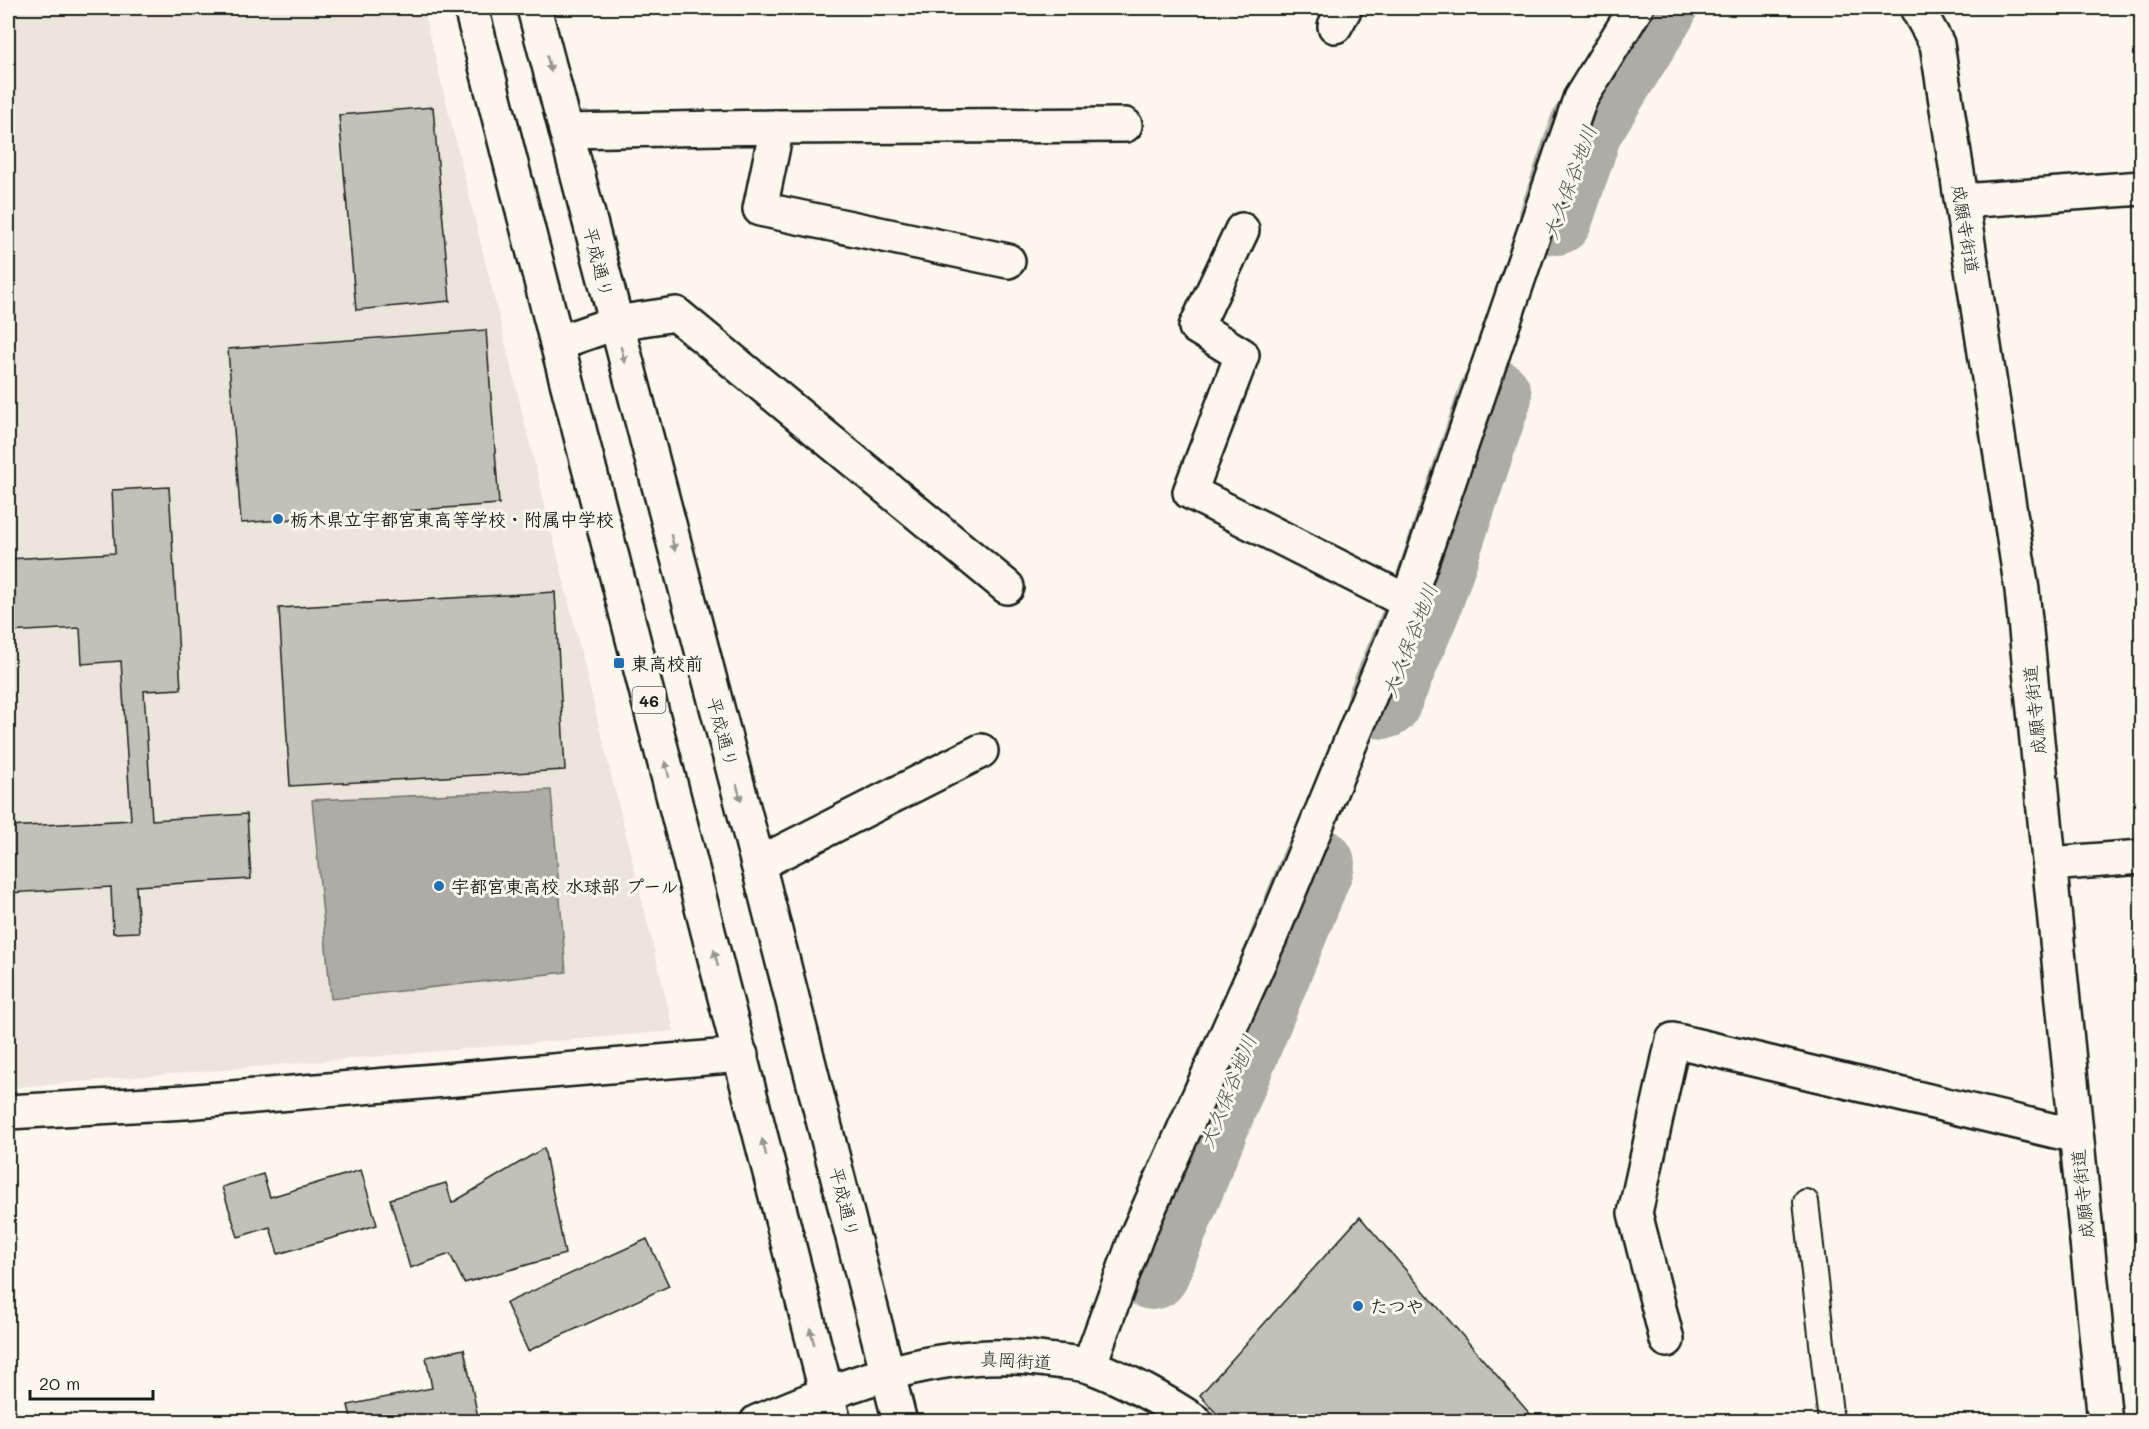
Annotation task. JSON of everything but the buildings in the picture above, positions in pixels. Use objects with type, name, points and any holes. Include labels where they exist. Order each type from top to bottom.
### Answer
[{"type":"street","name":"46","points":[[471,8],[830,1407]]},
{"type":"street","name":"平成通り","points":[[534,8],[758,864],[900,1422]]},
{"type":"street","points":[[1089,1366],[1137,1235],[1272,933],[1408,602],[1580,99],[1636,8]]},
{"type":"street","name":"成願寺街道","points":[[1917,8],[1937,44],[2022,590],[2105,1422]]},
{"type":"street","points":[[566,131],[1125,125]]},
{"type":"street","points":[[777,127],[760,209],[1008,261]]},
{"type":"street","points":[[1962,201],[2142,188]]},
{"type":"street","points":[[1242,230],[1196,327],[1242,355],[1190,492],[1408,602]]},
{"type":"street","points":[[557,343],[615,323],[676,314],[1007,587]]},
{"type":"street","points":[[758,864],[981,751]]},
{"type":"street","points":[[2049,864],[2142,857]]},
{"type":"street","points":[[1667,1340],[1635,1213],[1673,1040],[2076,1136]]},
{"type":"street","points":[[8,1112],[185,1102],[741,1055]]},
{"type":"street","name":"真岡街道","points":[[757,1422],[830,1407],[888,1372],[941,1360],[988,1356],[1032,1358],[1089,1366],[1151,1393],[1196,1422]]},
{"type":"lane","points":[[1806,1202],[1832,1422]]},
{"type":"shaded area","name":"栃木県立宇都宮東高等学校・附属中学校","points":[[8,8],[423,8],[674,1031],[8,1088]]},
{"type":"shaded area","name":"宇都宮東高校 水球部 プール","points":[[551,790],[566,972],[331,999],[312,800]]},
{"type":"waterway","name":"大久保谷地川","points":[[1556,218],[1586,128],[1660,8]]},
{"type":"waterway","name":"大久保谷地川","points":[[1384,702],[1425,604],[1495,396]]},
{"type":"waterway","name":"大久保谷地川","points":[[1152,1273],[1318,864]]},
{"type":"place","name":"栃木県立宇都宮東高等学校・附属中学校","points":[[278,519]]},
{"type":"place","name":"東高校前","points":[[619,663]]},
{"type":"place","name":"宇都宮東高校 水球部 プール","points":[[439,886]]},
{"type":"place","name":"たつや","points":[[1358,1306]]}]
